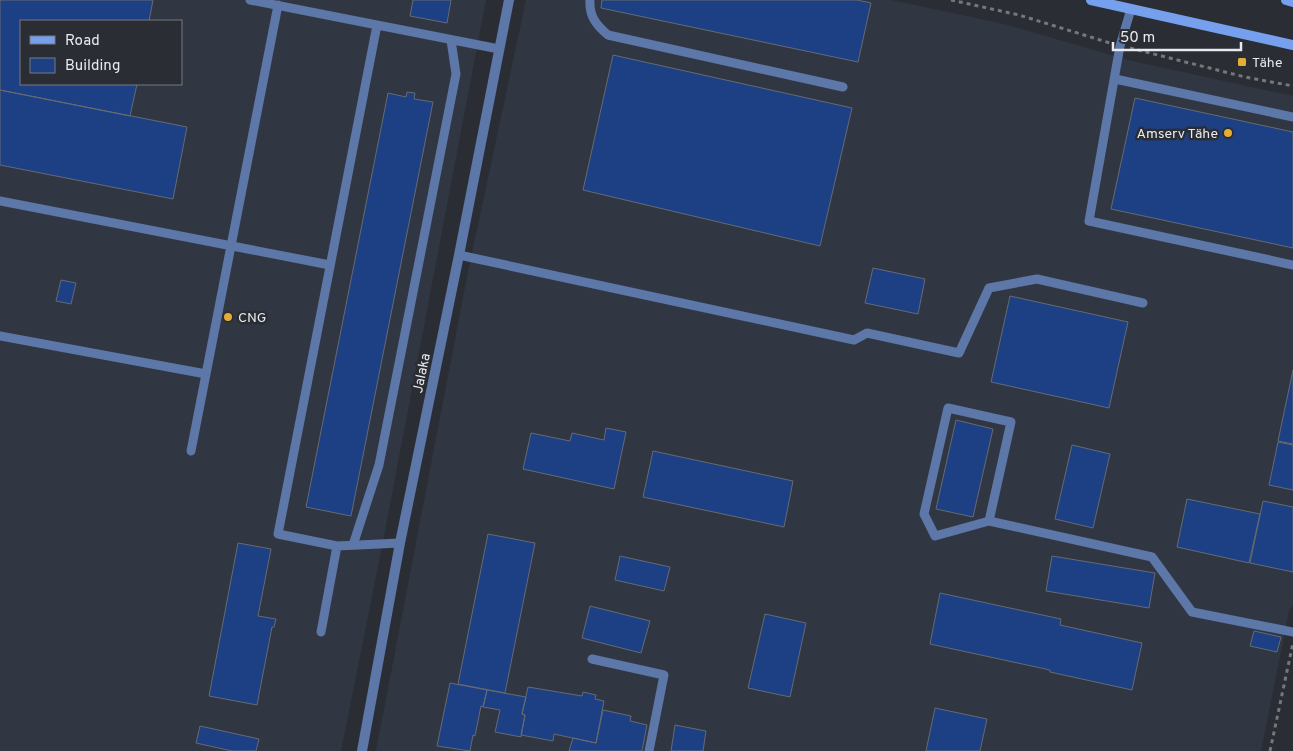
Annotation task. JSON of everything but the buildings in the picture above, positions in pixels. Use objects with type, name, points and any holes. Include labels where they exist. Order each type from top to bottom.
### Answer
[{"type":"main road","points":[[1091,0],[1293,45]]},
{"type":"main road","points":[[1286,0],[1293,2]]},
{"type":"street","name":"Jalaka","points":[[362,751],[400,543],[459,255],[508,0]]},
{"type":"lane","points":[[250,0],[499,49]]},
{"type":"lane","points":[[590,0],[589,8],[596,24],[608,35],[843,87]]},
{"type":"lane","points":[[191,451],[278,6]]},
{"type":"lane","points":[[1131,9],[1120,46],[1089,221],[1293,265]]},
{"type":"lane","points":[[377,25],[278,534],[337,546],[400,543]]},
{"type":"lane","points":[[354,545],[379,465],[456,74],[451,40]]},
{"type":"lane","points":[[1115,78],[1293,117]]},
{"type":"lane","points":[[0,201],[330,265]]},
{"type":"lane","points":[[459,255],[854,340],[867,333],[959,353],[989,288],[1037,279],[1143,303]]},
{"type":"lane","points":[[0,336],[206,374]]},
{"type":"lane","points":[[989,521],[1011,422],[948,408],[924,514],[935,536],[989,521],[1152,557],[1192,612],[1293,632]]},
{"type":"lane","points":[[321,632],[337,546]]},
{"type":"lane","points":[[592,658],[664,675],[649,751]]},
{"type":"path","points":[[1270,751],[1293,642]]},
{"type":"shaded area","points":[[0,0],[486,0],[341,751],[0,751]]},
{"type":"shaded area","points":[[526,0],[891,0],[1004,24],[1132,61],[1293,96],[1293,605],[1289,611],[1261,751],[376,751],[468,272]]},
{"type":"place","name":"Tähe","points":[[1242,62]]},
{"type":"place","name":"Amserv Tähe","points":[[1228,133]]},
{"type":"place","name":"CNG","points":[[228,317]]}]
